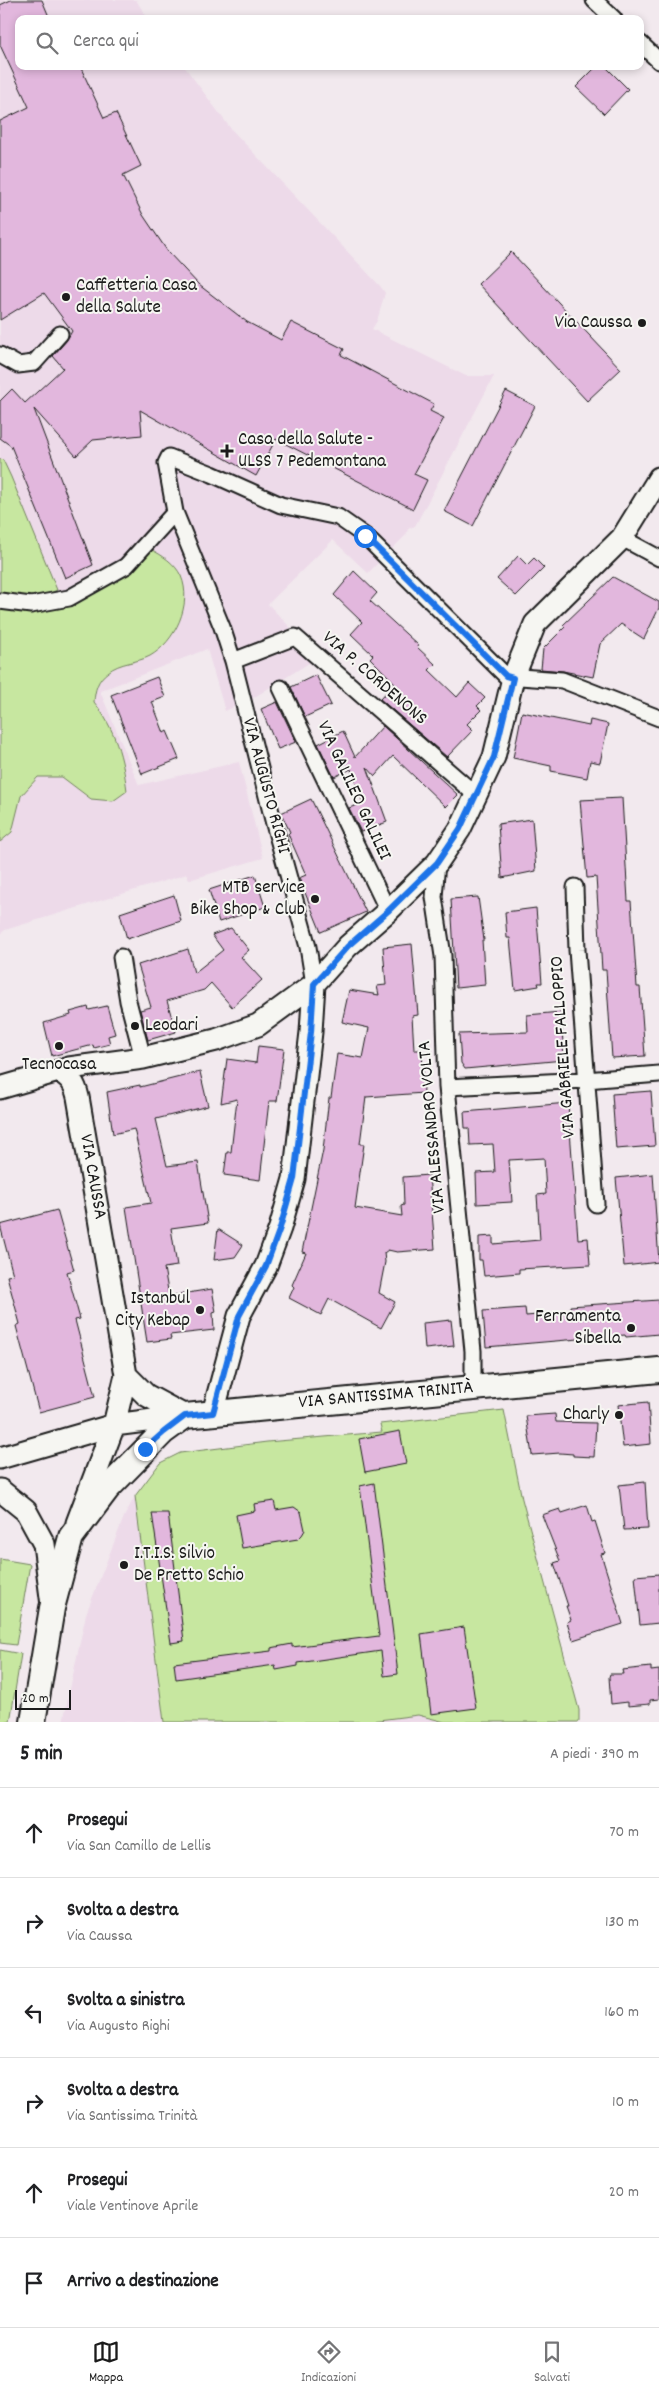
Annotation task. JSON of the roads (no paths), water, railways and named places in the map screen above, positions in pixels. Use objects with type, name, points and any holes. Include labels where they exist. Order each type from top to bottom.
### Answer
[{"type":"main road","name":"VIA SANTISSIMA TRINITÀ","points":[[185,1416],[659,1370]]},
{"type":"main road","points":[[33,1722],[52,1608],[71,1537],[107,1490],[164,1432],[185,1416]]},
{"type":"street","points":[[594,0],[610,15]]},
{"type":"street","points":[[644,47],[659,61]]},
{"type":"street","points":[[0,355],[18,365],[34,363],[60,334]]},
{"type":"street","name":"VIA AUGUSTO RIGHI","points":[[213,1413],[239,1316],[266,1266],[280,1228],[294,1179],[311,1032],[314,984],[308,947],[222,627],[175,512],[166,463],[169,457],[281,505],[338,517],[365,536],[506,676],[513,678]]},
{"type":"street","points":[[0,1088],[59,1071],[143,1058],[216,1040],[258,1025],[314,984],[348,946],[388,911],[437,863],[460,829],[494,757],[513,678],[535,624],[622,538],[659,478]]},
{"type":"street","points":[[0,601],[31,605],[69,598],[126,566],[175,512]]},
{"type":"street","points":[[622,538],[659,558]]},
{"type":"street","name":"VIA P. CORDENONS","points":[[232,661],[296,637],[477,796]]},
{"type":"street","points":[[513,678],[562,680],[659,718]]},
{"type":"street","name":"VIA GALILEO GALILEI","points":[[281,688],[388,911]]},
{"type":"street","name":"VIA ALESSANDRO VOLTA","points":[[437,863],[434,897],[443,956],[447,1087],[473,1351],[473,1388]]},
{"type":"street","name":"VIA GABRIELE FALLOPPIO","points":[[575,887],[586,1080],[596,1204]]},
{"type":"street","points":[[121,957],[128,1001],[143,1058]]},
{"type":"street","name":"VIA CAUSSA","points":[[59,1071],[69,1077],[75,1085],[78,1096],[126,1375],[114,1425],[71,1537]]},
{"type":"street","points":[[447,1087],[586,1080],[659,1074]]},
{"type":"street","points":[[126,1375],[146,1395],[185,1416]]},
{"type":"street","name":"VIA SANTISSIMA TRINITÀ","points":[[0,1458],[114,1425],[185,1416]]},
{"type":"street","points":[[0,1490],[26,1511],[44,1544],[52,1608]]},
{"type":"place","name":"Caffetteria Casa della Salute","points":[[66,297]]},
{"type":"place","name":"Via Caussa","points":[[642,323]]},
{"type":"place","name":"Casa della Salute - ULSS 7 Pedemontana","points":[[227,451]]},
{"type":"place","name":"MTB service Bike Shop & Club","points":[[315,899]]},
{"type":"place","name":"Leodari","points":[[135,1026]]},
{"type":"place","name":"Tecnocasa","points":[[59,1046]]},
{"type":"place","name":"Istanbul City Kebap","points":[[200,1310]]},
{"type":"place","name":"Ferramenta Sibella","points":[[631,1328]]},
{"type":"place","name":"Charly","points":[[619,1415]]},
{"type":"place","name":"I.T.I.S. Silvio De Pretto Schio","points":[[124,1565]]}]
